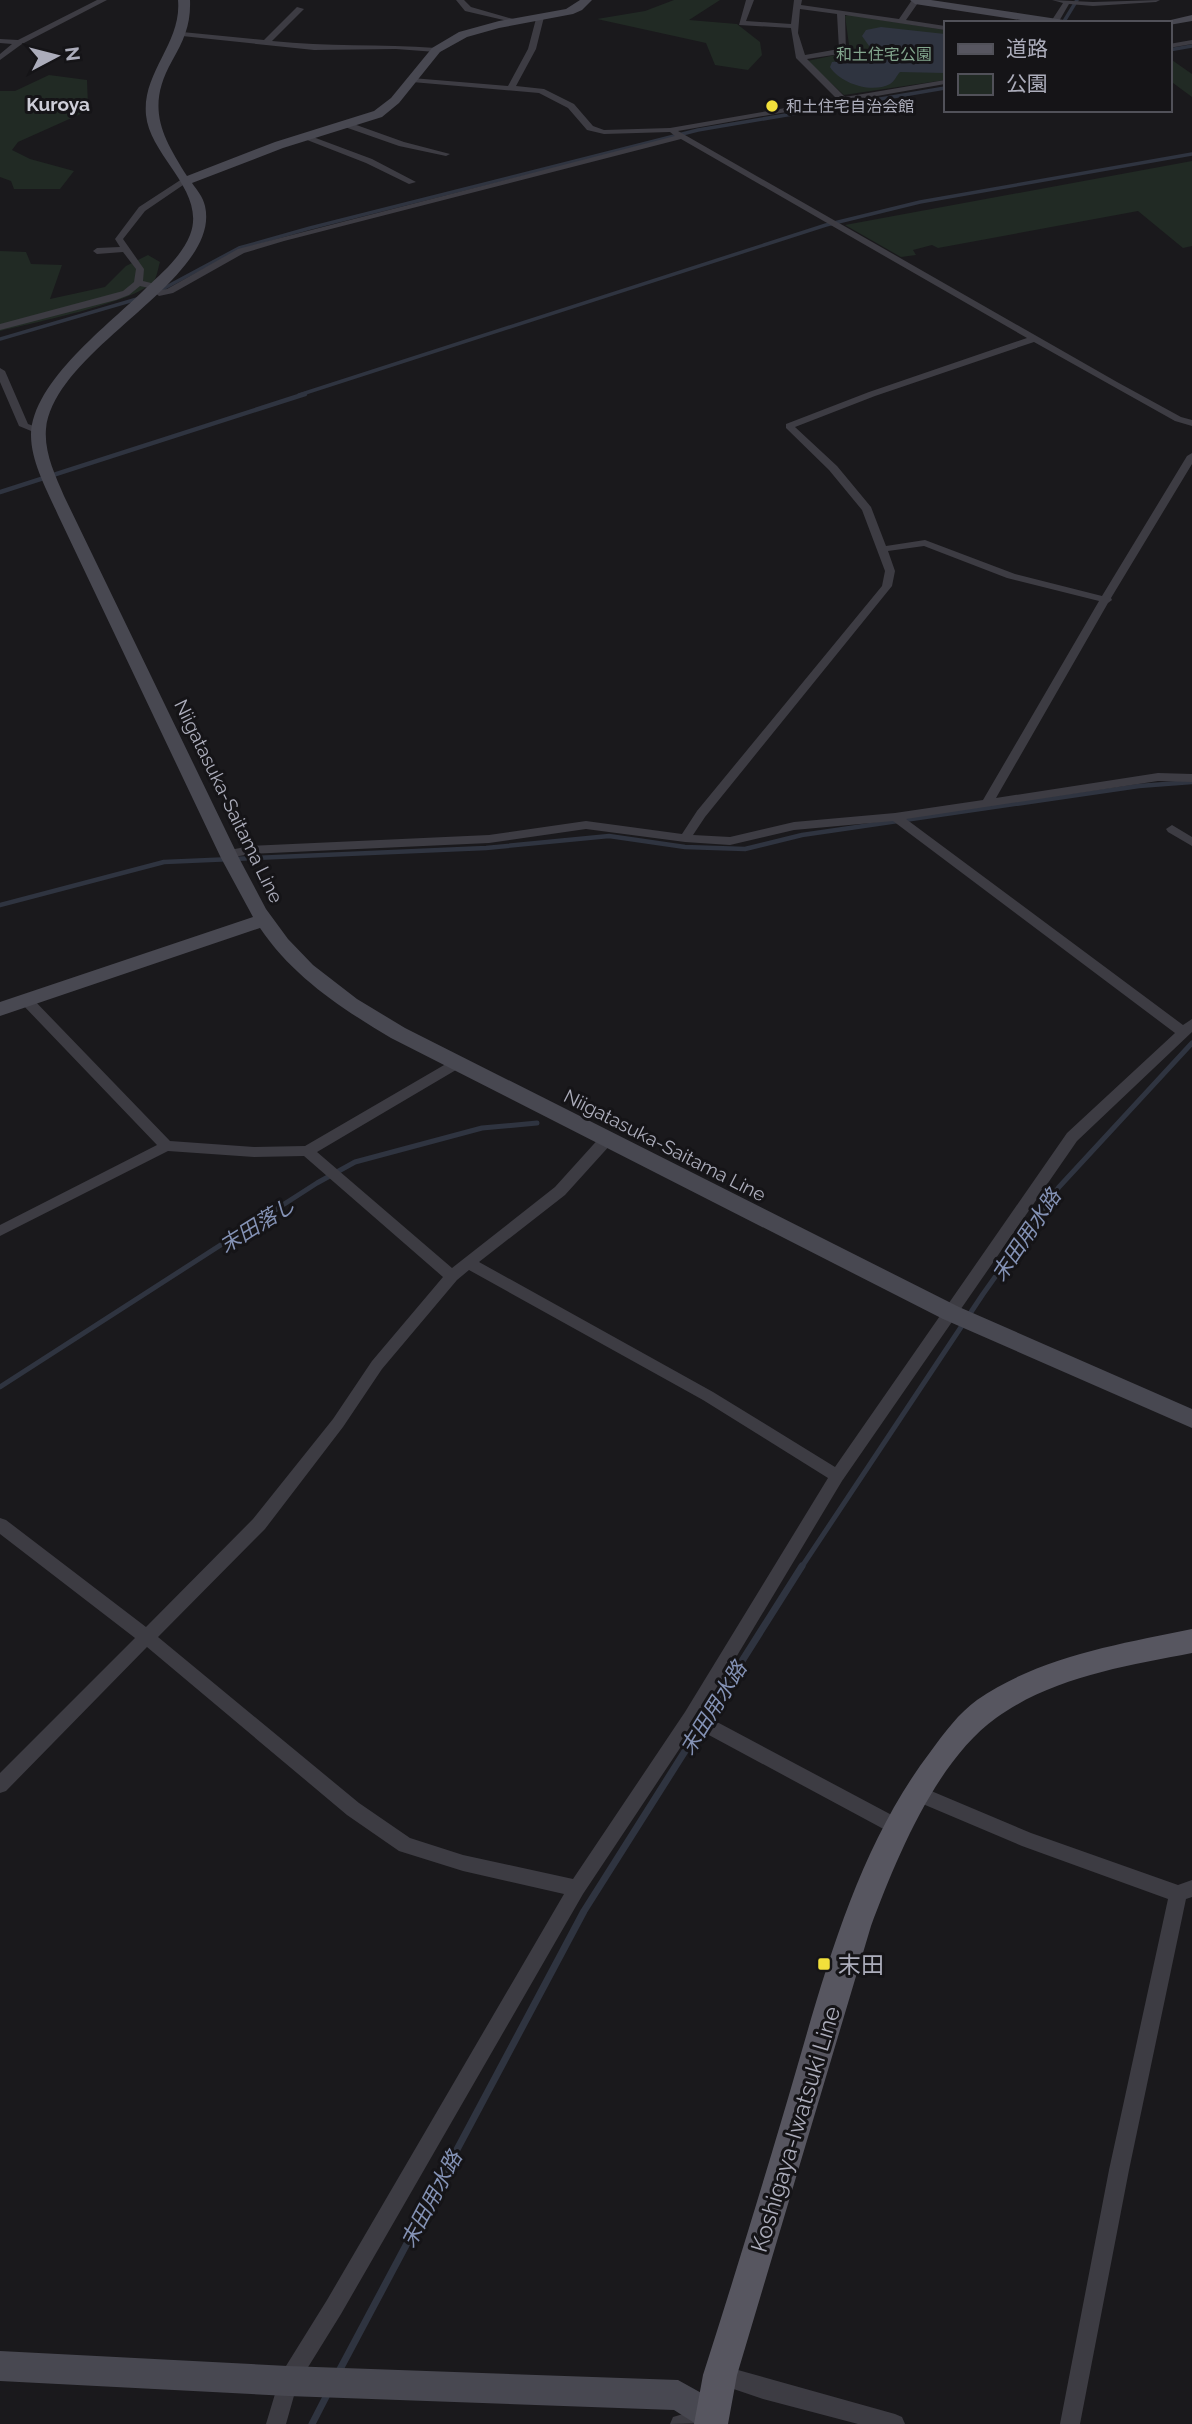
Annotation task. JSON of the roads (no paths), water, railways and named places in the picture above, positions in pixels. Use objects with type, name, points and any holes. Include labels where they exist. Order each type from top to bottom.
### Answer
[{"type":"main road","name":"Niigatasuka-Saitama Line","points":[[184,0],[187,17],[182,34],[155,81],[152,109],[155,126],[199,208],[197,234],[181,261],[146,287],[59,380],[45,404],[38,431],[42,457],[52,482],[229,855],[264,920],[289,951],[335,994],[456,1064],[951,1313],[1192,1419]]},
{"type":"main road","points":[[185,181],[305,136],[378,114],[392,106],[436,50],[463,35],[516,21],[569,12],[586,0]]},
{"type":"main road","points":[[913,0],[1048,21]]},
{"type":"main road","points":[[1171,22],[1192,18]]},
{"type":"main road","points":[[0,1009],[264,920]]},
{"type":"main road","name":"Koshigaya-Iwatsuki Line","points":[[711,2420],[720,2375],[859,1916],[897,1827],[917,1793],[947,1750],[986,1710],[1027,1686],[1077,1668],[1192,1641]]},
{"type":"main road","points":[[0,2366],[288,2381],[678,2395],[711,2420]]},
{"type":"street","points":[[0,58],[19,42],[103,0]]},
{"type":"street","points":[[460,0],[468,9],[516,21]]},
{"type":"street","points":[[750,0],[742,23],[792,26]]},
{"type":"street","points":[[901,21],[913,0]]},
{"type":"street","points":[[1056,0],[1124,4],[1151,0]]},
{"type":"street","points":[[1055,21],[1067,1]]},
{"type":"street","points":[[842,99],[800,58],[792,26],[797,3],[841,13],[944,28]]},
{"type":"street","points":[[268,42],[300,9]]},
{"type":"street","points":[[800,58],[843,51],[841,13]]},
{"type":"street","points":[[511,88],[532,49],[540,17]]},
{"type":"street","points":[[182,34],[314,48],[396,47],[436,50]]},
{"type":"street","points":[[0,41],[19,42]]},
{"type":"street","points":[[1171,46],[1192,42]]},
{"type":"street","points":[[412,80],[541,91],[571,106],[590,128],[604,132],[670,130],[944,82]]},
{"type":"street","points":[[345,124],[402,144],[446,154]]},
{"type":"street","points":[[670,130],[1034,339],[1178,419],[1192,423]]},
{"type":"street","points":[[305,136],[369,161],[412,182]]},
{"type":"street","points":[[0,327],[146,287],[159,293],[170,291],[241,251],[680,137]]},
{"type":"street","points":[[146,287],[140,269],[119,239],[142,209],[185,181]]},
{"type":"street","points":[[97,251],[124,249]]},
{"type":"street","points":[[685,838],[701,814],[887,586],[890,571],[867,509],[833,468],[789,426],[872,394],[1034,339]]},
{"type":"street","points":[[0,371],[24,426],[38,431]]},
{"type":"street","points":[[988,802],[1141,537],[1192,456]]},
{"type":"street","points":[[883,549],[925,543],[1011,576],[1107,600]]},
{"type":"street","points":[[229,855],[250,850],[489,839],[586,825],[730,841],[794,826],[895,817],[1158,778],[1192,778]]},
{"type":"street","points":[[276,2424],[288,2381],[341,2295],[577,1888],[691,1717],[837,1476],[1072,1137],[1188,1028],[895,817]]},
{"type":"street","points":[[1172,830],[1192,842]]},
{"type":"street","points":[[26,1000],[166,1146]]},
{"type":"street","points":[[0,1231],[166,1146],[254,1152],[307,1151],[456,1064]]},
{"type":"street","points":[[0,1785],[259,1524],[338,1423],[377,1365],[452,1276],[470,1265],[560,1191],[607,1139]]},
{"type":"street","points":[[307,1151],[452,1276]]},
{"type":"street","points":[[470,1265],[708,1396],[837,1476]]},
{"type":"street","points":[[0,1525],[148,1638],[354,1809],[405,1845],[463,1863],[577,1888]]},
{"type":"street","points":[[691,1717],[897,1827]]},
{"type":"street","points":[[917,1793],[1028,1840],[1185,1891],[1119,2170],[1070,2424]]},
{"type":"street","points":[[720,2375],[758,2388],[895,2424]]},
{"type":"street","points":[[680,2424],[711,2420]]},
{"type":"water","name":"和土住宅公園","points":[[881,27],[944,34],[944,73],[900,72],[890,84],[874,88],[848,82],[830,67],[832,62],[877,57],[862,36],[866,30]]},
{"type":"waterway","points":[[1064,21],[1077,0]]},
{"type":"waterway","points":[[1171,50],[1192,46]]},
{"type":"waterway","points":[[159,291],[239,248],[310,228],[698,130],[944,88]]},
{"type":"waterway","points":[[299,395],[826,225],[920,202],[1192,154]]},
{"type":"waterway","points":[[0,339],[137,299]]},
{"type":"waterway","points":[[0,492],[305,394]]},
{"type":"waterway","points":[[0,905],[164,862],[486,848],[609,836],[685,847],[745,849],[802,835],[1139,786],[1192,782]]},
{"type":"waterway","name":"末田用水路","points":[[801,1568],[983,1294],[1059,1187],[1192,1043]]},
{"type":"waterway","name":"末田落し","points":[[0,1387],[317,1183],[355,1162],[482,1128],[537,1123]]},
{"type":"waterway","name":"末田用水路","points":[[338,2373],[584,1911],[802,1566]]},
{"type":"waterway","name":"末田用水路","points":[[312,2424],[329,2391]]},
{"type":"place","name":"和土住宅自治会館","points":[[772,106]]},
{"type":"place","name":"末田","points":[[824,1964]]},
{"type":"district","name":"Kuroya","points":[[58,104]]}]
